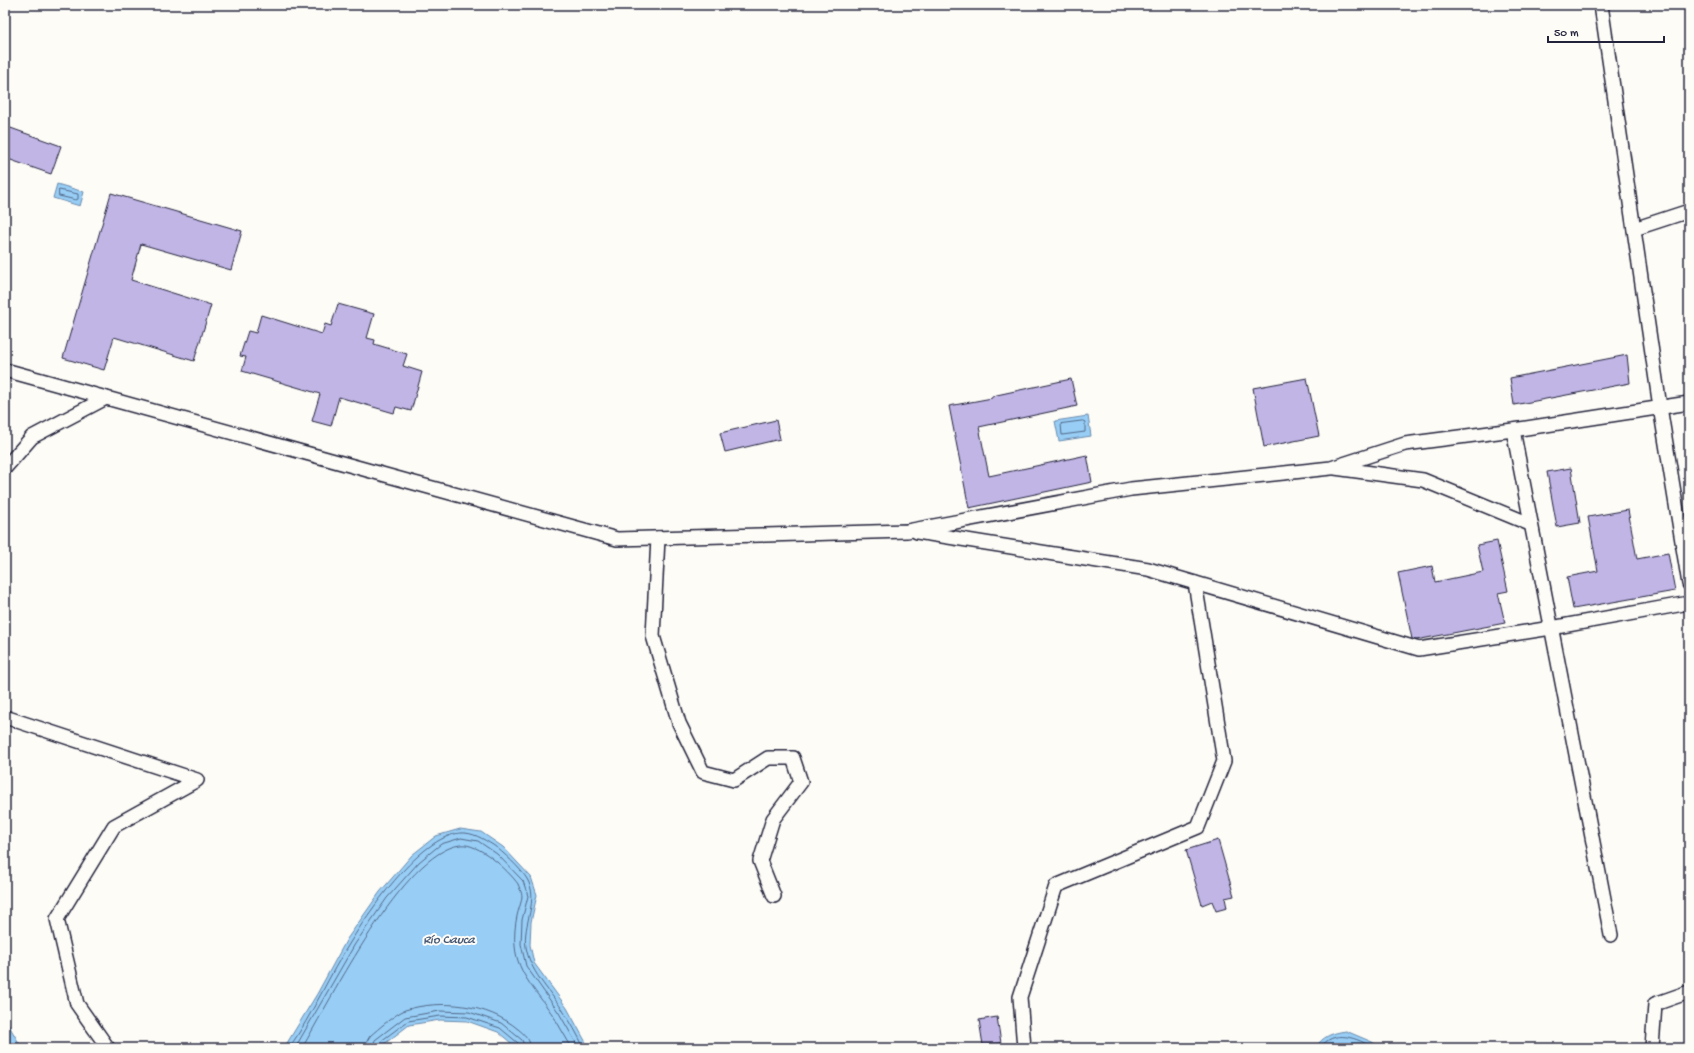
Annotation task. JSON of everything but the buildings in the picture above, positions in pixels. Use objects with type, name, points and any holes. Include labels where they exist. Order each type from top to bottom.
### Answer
[{"type":"street","points":[[1601,5],[1660,407],[1689,584]]},
{"type":"street","points":[[1634,229],[1689,211]]},
{"type":"street","points":[[5,370],[617,539],[907,531],[1131,488],[1331,468],[1405,444],[1513,430],[1689,403]]},
{"type":"street","points":[[5,468],[32,437],[106,398]]},
{"type":"street","points":[[1513,430],[1530,524],[1611,935]]},
{"type":"street","points":[[1331,468],[1423,480],[1530,524]]},
{"type":"street","points":[[907,531],[1148,569],[1419,649],[1551,628],[1689,603]]},
{"type":"street","points":[[658,538],[653,636],[679,723],[703,772],[734,780],[768,758],[793,758],[801,782],[773,819],[760,861],[774,896]]},
{"type":"street","points":[[1024,1048],[1020,997],[1056,886],[1198,827],[1224,761],[1195,583]]},
{"type":"street","points":[[5,717],[197,780],[114,826],[57,919],[77,1004],[108,1048]]},
{"type":"street","points":[[1652,1048],[1654,1004],[1689,992]]},
{"type":"water","points":[[57,184],[84,192],[80,206],[53,198]]},
{"type":"water","points":[[1088,416],[1091,436],[1059,441],[1055,421]]},
{"type":"water","name":"Río Cauca","points":[[460,829],[481,832],[503,847],[531,877],[537,895],[531,922],[530,945],[534,963],[567,1008],[589,1048],[517,1048],[498,1032],[467,1021],[440,1020],[409,1025],[379,1048],[284,1048],[317,994],[347,939],[380,892],[412,855],[436,836]]},
{"type":"water","points":[[5,1019],[22,1048],[5,1048]]},
{"type":"water","points":[[1346,1031],[1372,1042],[1381,1048],[1315,1048],[1328,1036]]}]
